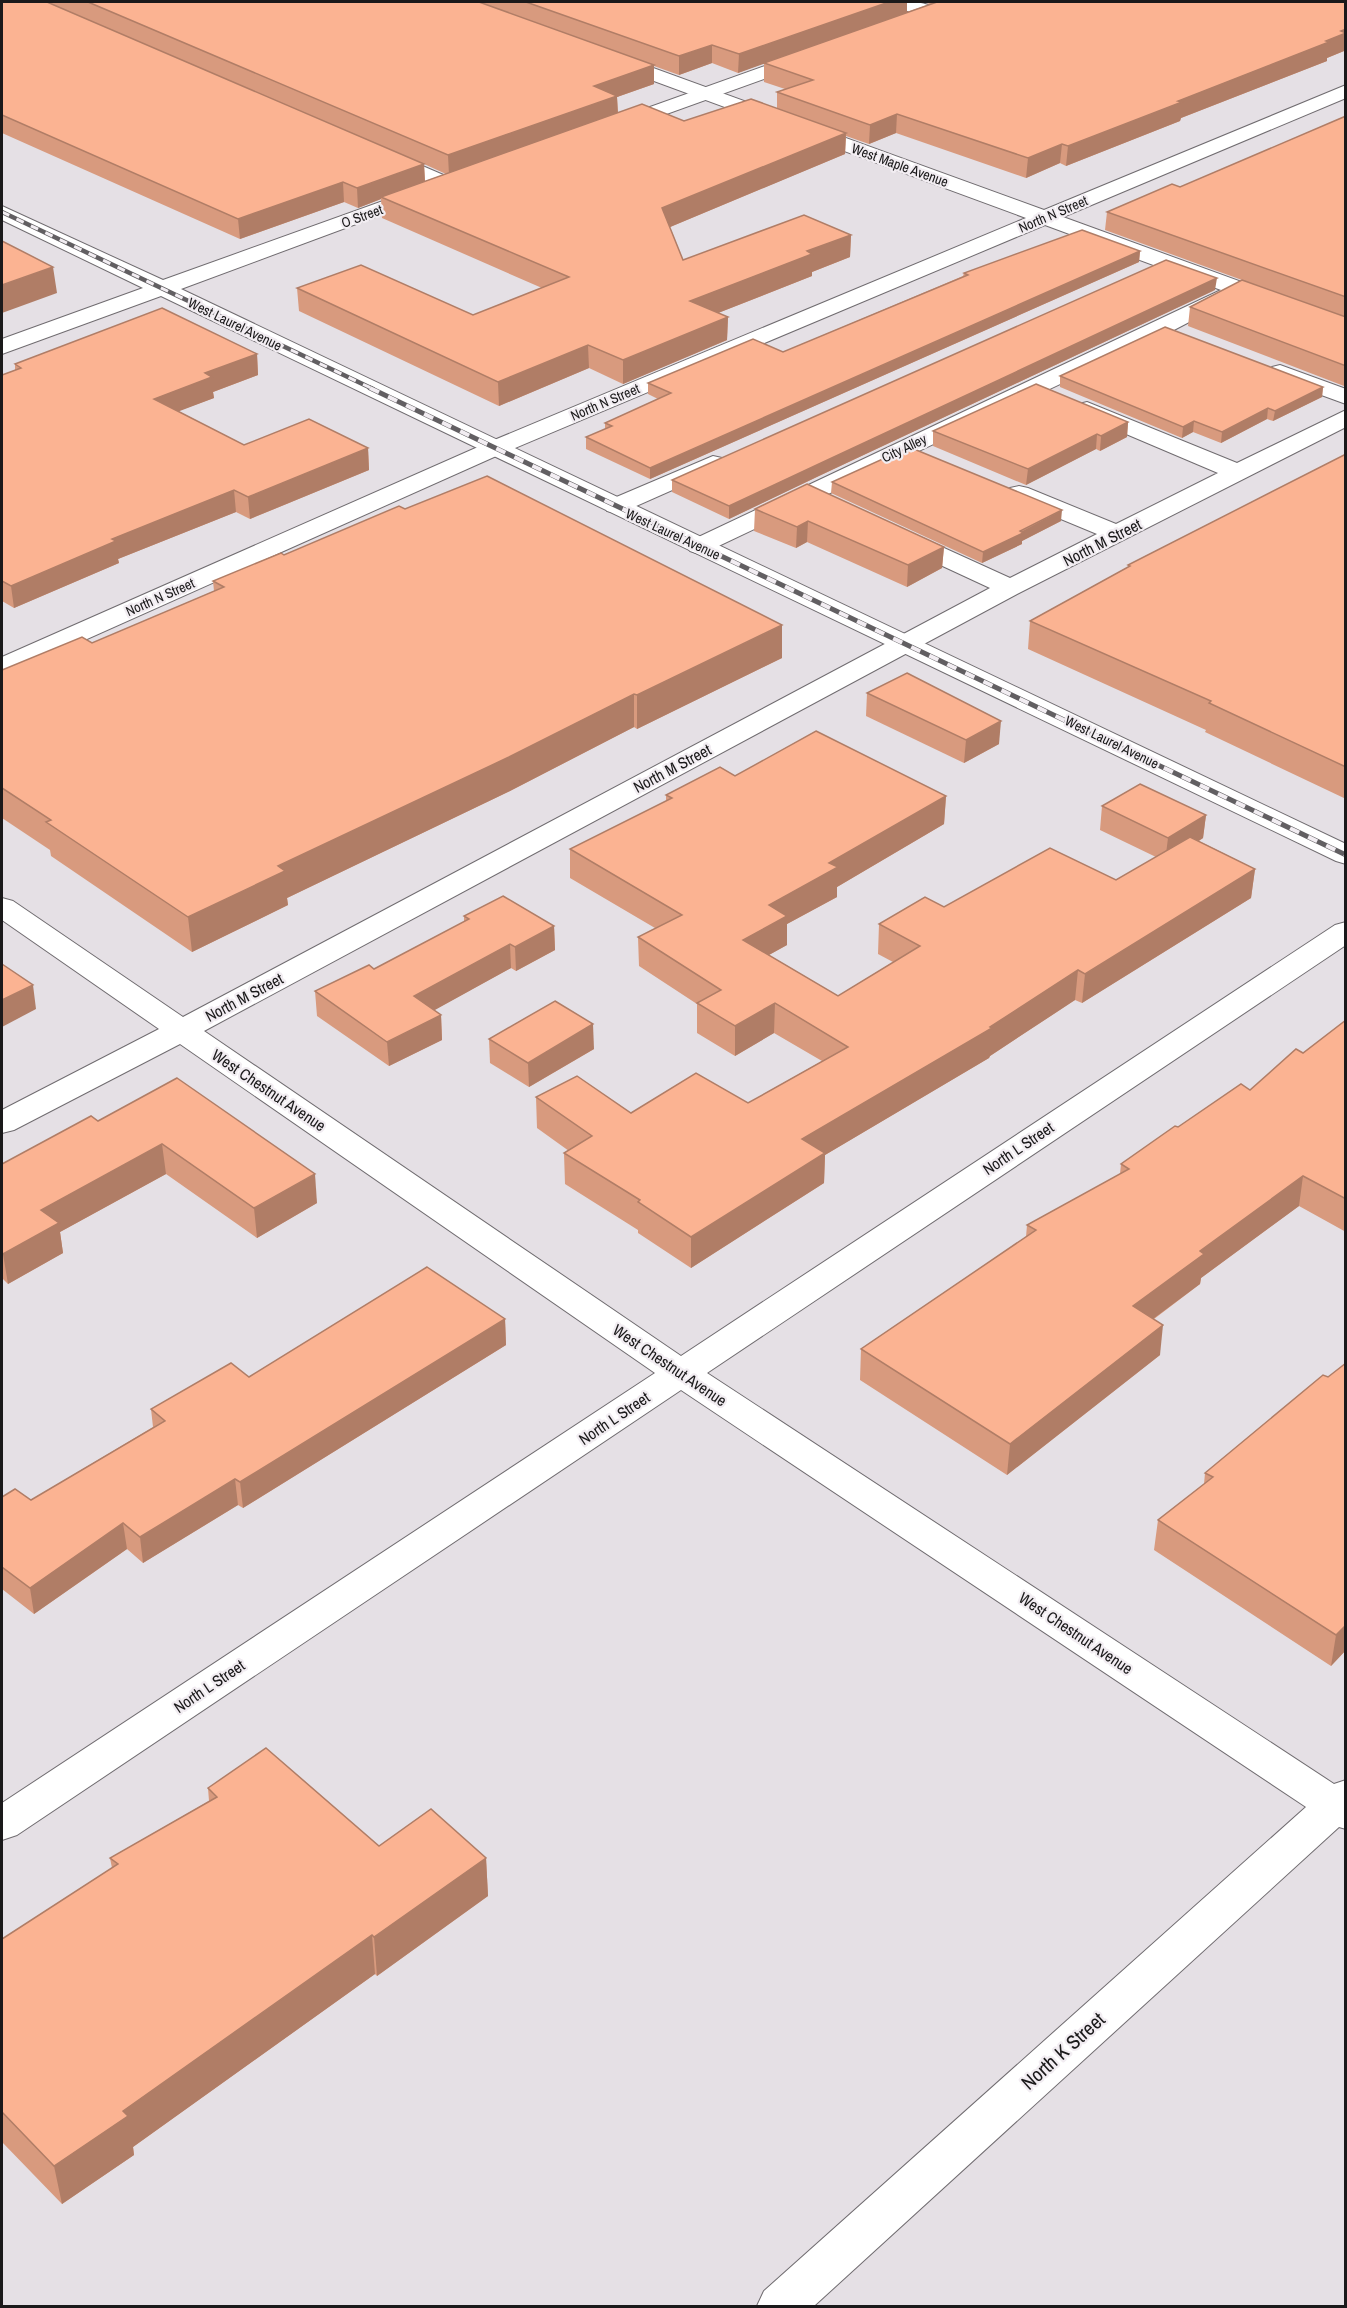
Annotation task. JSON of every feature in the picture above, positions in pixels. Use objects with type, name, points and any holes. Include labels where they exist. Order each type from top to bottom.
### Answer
[{"type":"street","points":[[897,2],[930,12]]},
{"type":"street","points":[[896,25],[950,5]]},
{"type":"street","points":[[599,132],[830,49]]},
{"type":"street","name":"West Maple Avenue","points":[[597,54],[1346,328]]},
{"type":"street","name":"North N Street","points":[[2,667],[495,448],[1346,92]]},
{"type":"street","points":[[363,146],[448,184]]},
{"type":"street","name":"O Street","points":[[2,347],[470,176]]},
{"type":"street","name":"West Laurel Avenue","points":[[2,212],[1346,855]]},
{"type":"street","points":[[1133,276],[1166,261]]},
{"type":"street","name":"City Alley","points":[[699,546],[805,493],[1164,327],[1239,289]]},
{"type":"street","points":[[1164,327],[1196,339]]},
{"type":"street","points":[[1260,364],[1346,397]]},
{"type":"street","points":[[1035,387],[1237,472]]},
{"type":"street","name":"North M Street","points":[[2,1123],[182,1030],[1010,588],[1346,417]]},
{"type":"street","points":[[907,446],[938,459]]},
{"type":"street","points":[[616,506],[734,453]]},
{"type":"street","points":[[1002,486],[1118,534]]},
{"type":"street","points":[[805,493],[837,508]]},
{"type":"street","points":[[880,528],[1010,588]]},
{"type":"street","name":"West Chestnut Avenue","points":[[2,907],[681,1373],[1342,1805]]},
{"type":"street","name":"North L Street","points":[[2,1824],[1346,931]]},
{"type":"street","name":"North K Street","points":[[780,2307],[1342,1805]]},
{"type":"building","points":[[2,2],[47,2],[424,164],[357,188],[343,182],[238,219],[2,115]]},
{"type":"building","points":[[88,2],[479,2],[654,65],[594,86],[617,96],[448,155]]},
{"type":"building","points":[[526,2],[889,2],[739,54],[712,45],[679,56]]},
{"type":"building","points":[[937,2],[1346,2],[1346,29],[1341,31],[1346,33],[1326,41],[1329,42],[1178,101],[1182,102],[1068,146],[1062,144],[1028,158],[897,114],[870,125],[777,92],[813,80],[764,63]]},
{"type":"building","points":[[751,99],[846,133],[662,208],[683,260],[804,215],[851,235],[807,251],[812,254],[690,301],[728,317],[623,360],[588,345],[498,382],[297,288],[361,265],[473,315],[569,277],[381,197],[642,104],[684,121]]},
{"type":"building","points":[[1346,116],[1346,297],[1107,212],[1172,184],[1180,187]]},
{"type":"building","points":[[1082,230],[1140,251],[650,468],[586,437],[612,426],[605,423],[671,393],[648,383],[753,339],[783,352],[968,275],[964,273]]},
{"type":"building","points":[[2,241],[53,267],[2,285]]},
{"type":"building","points":[[1166,260],[1217,278],[729,506],[672,480]]},
{"type":"building","points":[[1242,280],[1346,317],[1346,366],[1190,307]]},
{"type":"building","points":[[162,308],[257,354],[205,373],[212,377],[154,399],[244,445],[309,419],[368,448],[248,497],[234,490],[112,539],[116,541],[11,586],[2,581],[2,375],[21,368],[15,364]]},
{"type":"building","points":[[1165,327],[1323,387],[1275,411],[1268,408],[1222,432],[1194,421],[1183,427],[1060,376]]},
{"type":"building","points":[[1036,384],[1128,422],[1101,436],[1097,434],[1028,469],[933,431]]},
{"type":"building","points":[[909,447],[1062,510],[1020,531],[1023,533],[983,552],[832,482]]},
{"type":"building","points":[[1346,454],[1346,767],[1209,703],[1211,701],[1030,621],[1130,566],[1128,565]]},
{"type":"building","points":[[487,476],[782,625],[278,866],[285,871],[188,917],[46,822],[51,820],[2,788],[2,670],[82,637],[92,643],[224,587],[213,581],[281,553],[284,555],[399,506],[405,509]]},
{"type":"building","points":[[807,484],[944,547],[908,565],[808,521],[797,527],[755,509]]},
{"type":"building","points":[[907,673],[1001,721],[966,740],[867,693]]},
{"type":"building","points":[[816,731],[946,796],[829,863],[838,867],[769,905],[787,916],[743,940],[838,996],[920,946],[879,924],[925,897],[944,907],[1050,848],[1116,880],[1190,837],[1255,869],[1085,974],[1078,970],[990,1027],[992,1028],[802,1139],[825,1153],[691,1237],[638,1202],[640,1200],[564,1153],[592,1136],[536,1097],[577,1076],[631,1113],[696,1073],[748,1103],[848,1047],[775,1003],[735,1026],[697,1003],[721,990],[638,937],[682,915],[570,849],[672,798],[666,795],[720,767],[735,776]]},
{"type":"building","points":[[1140,784],[1206,815],[1168,838],[1102,806]]},
{"type":"building","points":[[503,896],[554,926],[515,947],[510,944],[414,996],[441,1015],[387,1042],[315,991],[369,965],[374,969],[469,919],[464,916]]},
{"type":"building","points":[[2,964],[33,985],[2,1000]]},
{"type":"building","points":[[555,1001],[593,1024],[528,1063],[489,1039]]},
{"type":"building","points":[[1346,1020],[1346,1199],[1303,1176],[1200,1251],[1204,1254],[1133,1306],[1163,1325],[1010,1444],[861,1349],[1036,1230],[1027,1225],[1129,1169],[1121,1164],[1241,1084],[1250,1090],[1296,1049],[1303,1053]]},
{"type":"building","points":[[177,1078],[315,1174],[254,1208],[162,1144],[41,1210],[59,1223],[3,1254],[2,1164],[91,1116],[98,1121]]},
{"type":"building","points":[[427,1267],[505,1319],[240,1482],[235,1479],[140,1537],[123,1523],[30,1588],[2,1567],[2,1497],[15,1489],[31,1500],[165,1421],[151,1409],[231,1363],[249,1377]]},
{"type":"building","points":[[1346,1363],[1346,1625],[1336,1635],[1158,1520],[1213,1477],[1205,1473],[1323,1375],[1328,1377]]},
{"type":"building","points":[[266,1748],[379,1846],[431,1809],[486,1858],[374,1937],[372,1935],[123,2111],[128,2116],[54,2166],[2,2112],[2,1939],[118,1864],[110,1858],[217,1797],[208,1788]]},
{"type":"railway","points":[[2,212],[373,389]]},
{"type":"railway","points":[[370,388],[1346,855]]}]
